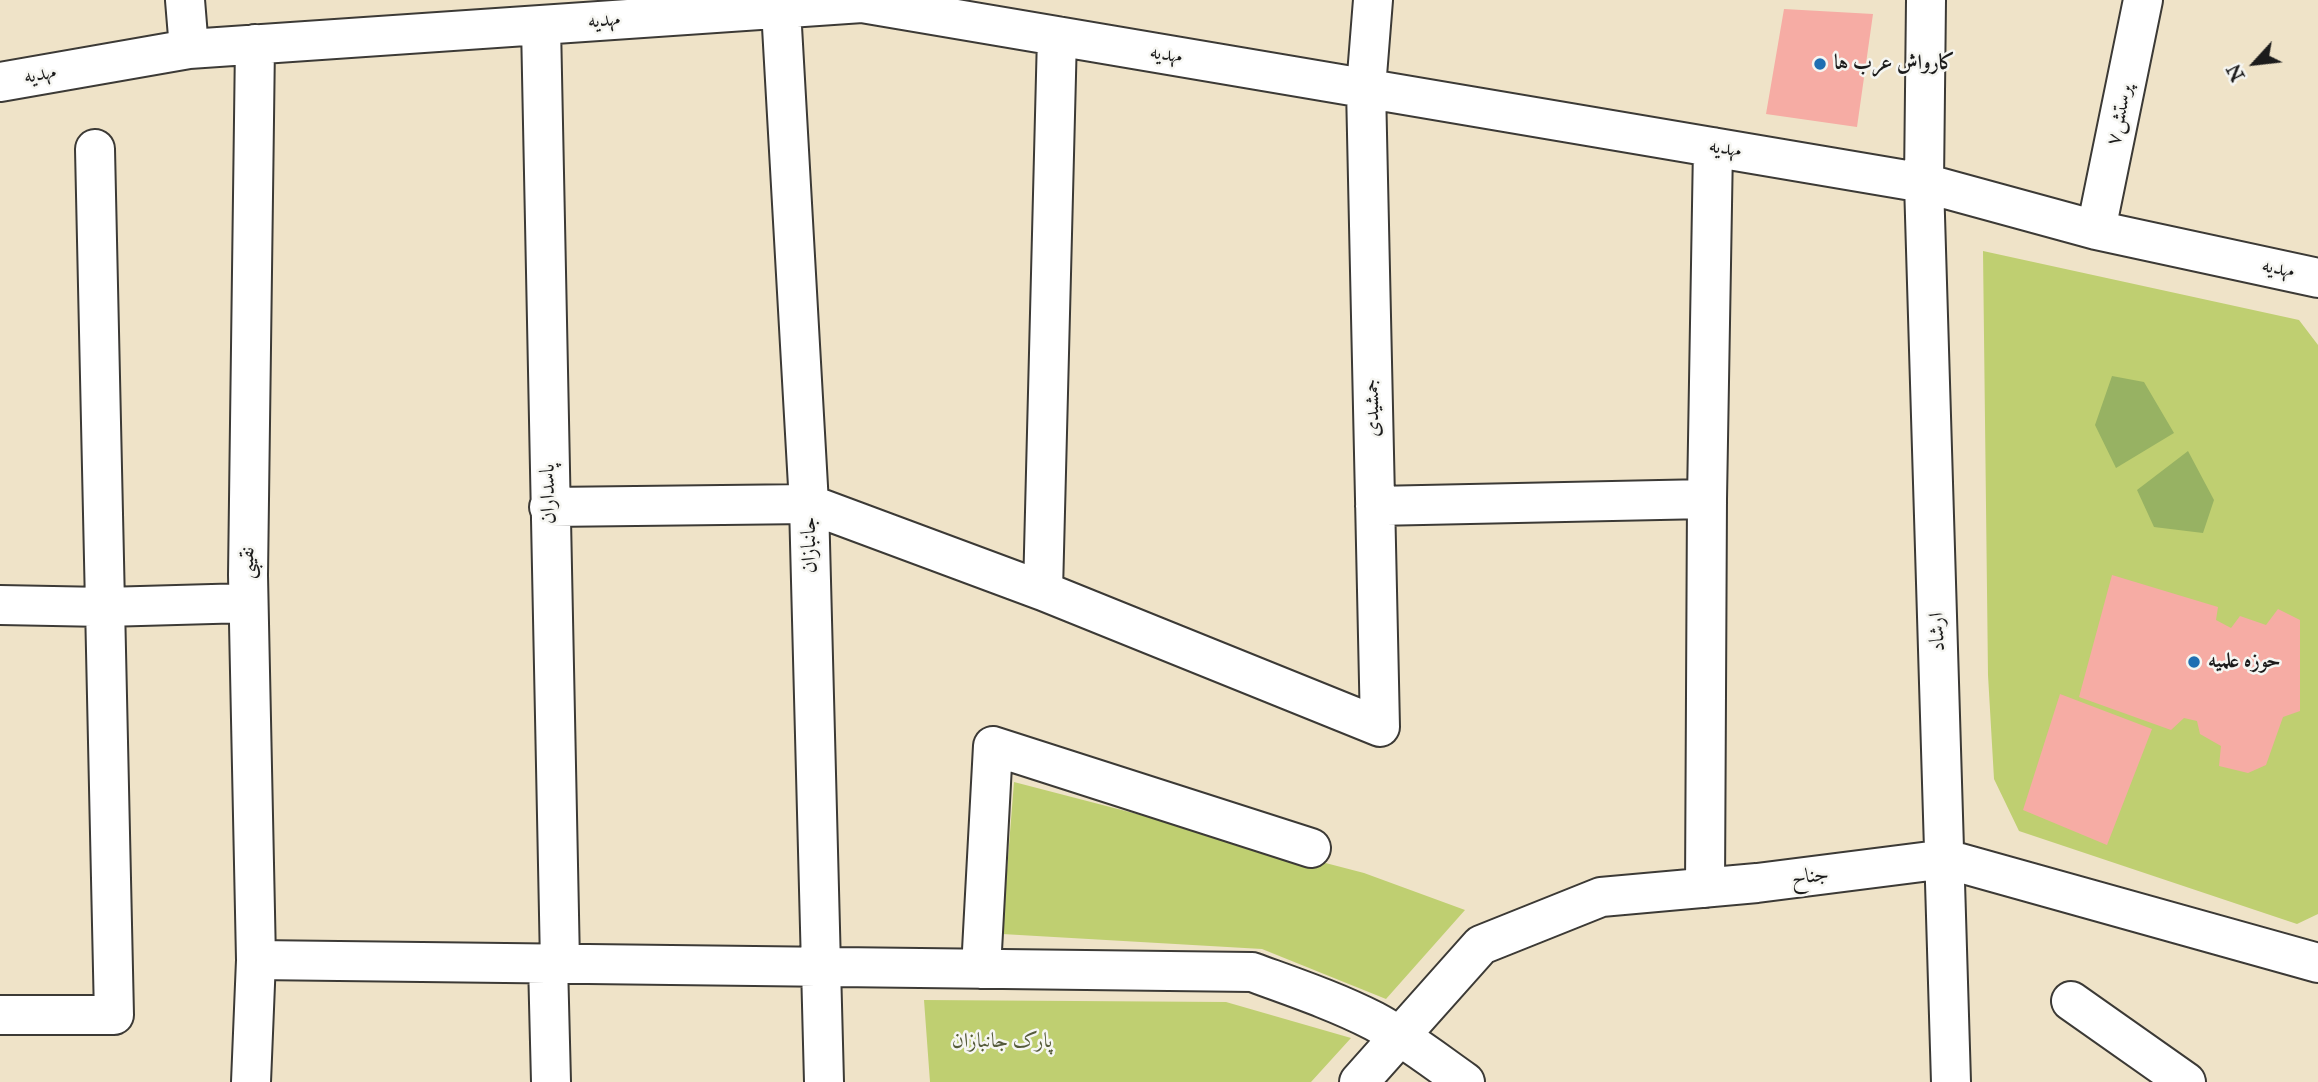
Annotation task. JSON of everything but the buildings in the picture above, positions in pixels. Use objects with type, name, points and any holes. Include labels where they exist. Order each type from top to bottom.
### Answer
[{"type":"street","points":[[185,0],[189,49]]},
{"type":"street","name":"جمشیدی","points":[[1043,591],[1380,727],[1366,88],[1373,0]]},
{"type":"street","name":"ارشاد","points":[[1926,0],[1924,183],[1951,1082]]},
{"type":"street","name":"پرستش۷","points":[[2096,229],[2144,0]]},
{"type":"street","name":"مهدیه","points":[[0,82],[189,49],[862,3],[1924,183],[2096,229],[2318,278]]},
{"type":"street","name":"جانبازان","points":[[781,9],[808,504],[824,1082]]},
{"type":"street","name":"پاسداران","points":[[541,25],[554,963],[551,1082]]},
{"type":"street","points":[[549,507],[808,504],[1043,591],[1057,36]]},
{"type":"street","name":"نقیبی","points":[[251,1082],[256,960],[248,603],[255,44]]},
{"type":"street","points":[[1705,888],[1707,499],[1713,147]]},
{"type":"street","points":[[0,1015],[114,1016],[95,149]]},
{"type":"street","points":[[1375,506],[1707,499]]},
{"type":"street","points":[[0,606],[105,607],[248,603]]},
{"type":"street","points":[[981,969],[993,747],[1311,848]]},
{"type":"street","name":"جناح","points":[[1359,1082],[1481,945],[1601,897],[1770,882],[1946,859],[2318,963]]},
{"type":"street","points":[[256,960],[1252,972],[1337,1004],[1399,1036],[1465,1082]]},
{"type":"street","points":[[2071,1001],[2186,1082]]},
{"type":"green space","points":[[1983,251],[2299,320],[2318,345],[2318,914],[2297,924],[2019,831],[1994,779],[1988,675]]},
{"type":"green space","points":[[2112,376],[2144,382],[2174,433],[2116,468],[2095,425]]},
{"type":"green space","points":[[2188,451],[2214,500],[2203,533],[2154,527],[2137,490]]},
{"type":"green space","points":[[1014,782],[1364,873],[1465,910],[1386,999],[1262,949],[1002,934]]},
{"type":"green space","name":"پارک جانبازان","points":[[924,1000],[1226,1002],[1351,1038],[1311,1082],[930,1082]]},
{"type":"place","name":"کارواش عرب ها","points":[[1820,64]]},
{"type":"place","name":"حوزه علمیه","points":[[2194,662]]}]
